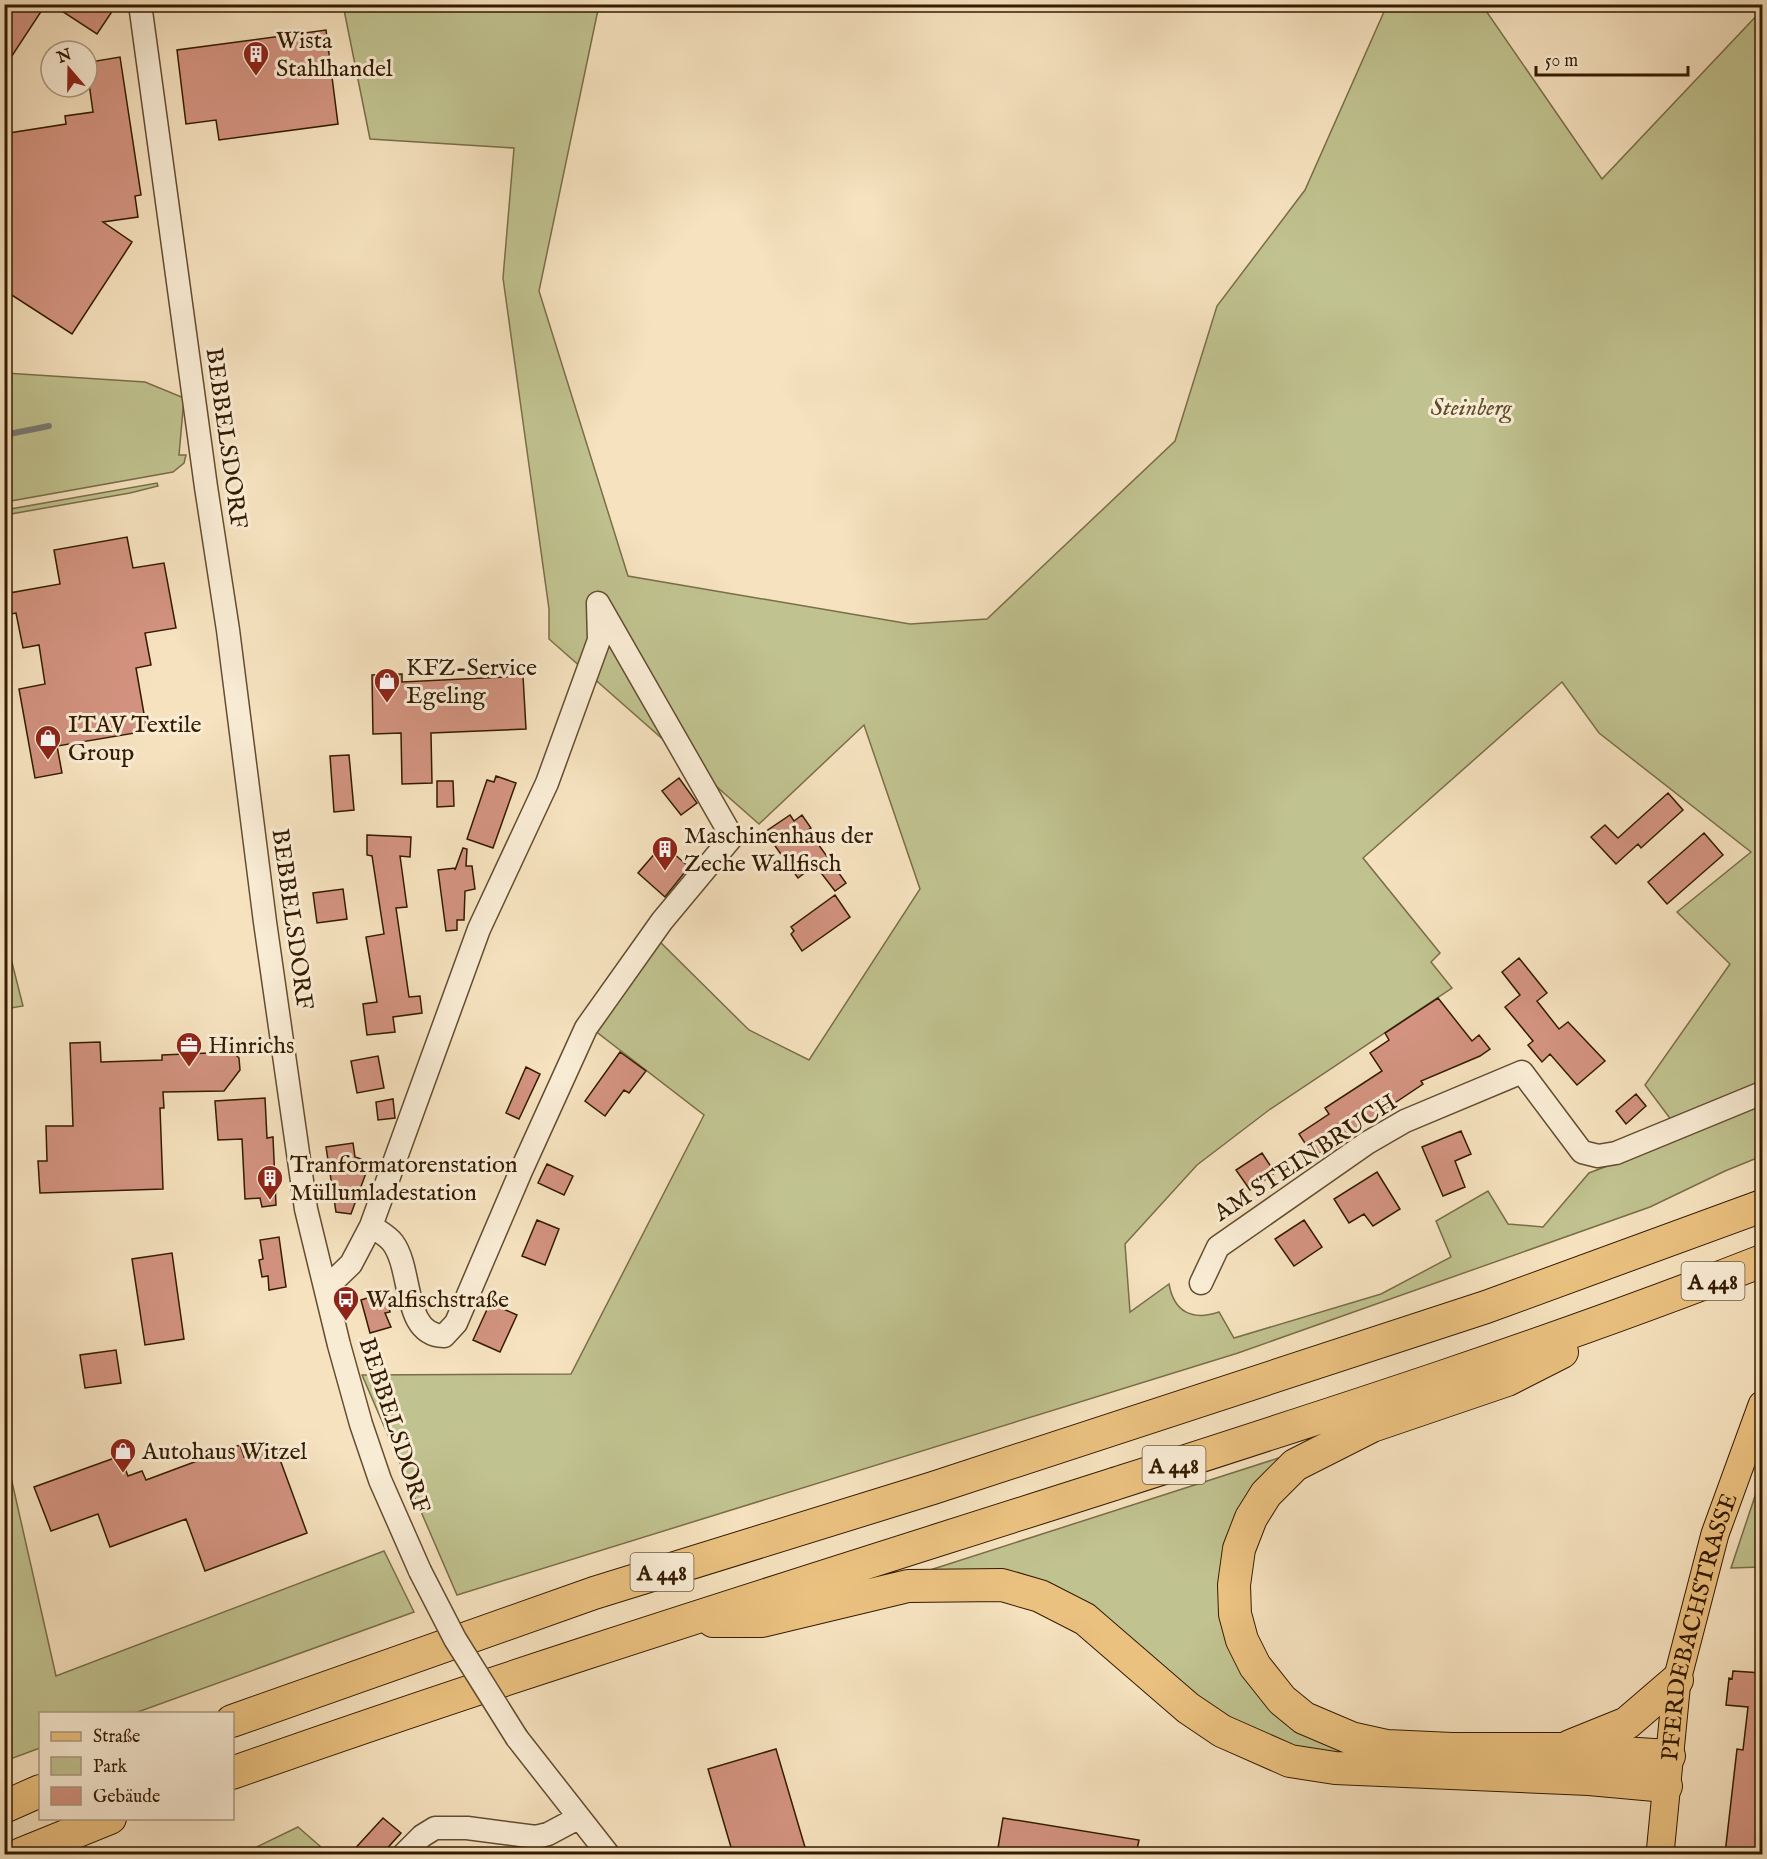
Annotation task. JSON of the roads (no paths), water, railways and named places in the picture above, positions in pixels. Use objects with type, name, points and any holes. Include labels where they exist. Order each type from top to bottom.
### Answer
[{"type":"highway","name":"A 448","points":[[234,1720],[594,1593],[933,1488],[1486,1307],[1762,1206]]},
{"type":"highway","name":"A 448","points":[[234,1772],[417,1708],[1352,1408],[1664,1300],[1762,1262]]},
{"type":"highway","points":[[1664,1300],[1507,1380],[1372,1426],[1295,1465],[1266,1494],[1251,1518],[1239,1549],[1234,1585],[1235,1614],[1242,1640],[1255,1666],[1282,1700],[1304,1718],[1351,1738],[1387,1746],[1452,1749],[1561,1749],[1668,1771]]},
{"type":"highway","points":[[682,1622],[762,1621],[908,1586],[1002,1585],[1040,1596],[1085,1619],[1188,1708],[1222,1731],[1290,1761],[1335,1768],[1589,1779],[1668,1771]]},
{"type":"highway","points":[[1561,1749],[1582,1743],[1627,1723],[1677,1680]]},
{"type":"highway","points":[[4,1807],[39,1791]]},
{"type":"highway","points":[[21,1854],[105,1820]]},
{"type":"main road","name":"PFERDEBACHSTRASSE","points":[[1660,1854],[1677,1680],[1715,1534],[1762,1405]]},
{"type":"street","name":"BEBBELSDORF","points":[[140,4],[306,1209],[339,1345],[364,1435],[380,1480],[420,1571],[455,1639],[517,1737],[608,1854]]},
{"type":"street","points":[[326,1288],[351,1264],[370,1226],[479,929],[547,783],[599,640],[598,603],[732,837],[662,921],[586,1028],[521,1171],[456,1323],[444,1336],[434,1336],[423,1329],[412,1306],[404,1263],[393,1242],[370,1226]]},
{"type":"street","name":"AM STEINBRUCH","points":[[1201,1284],[1218,1247],[1368,1143],[1405,1121],[1522,1072],[1582,1152],[1598,1156],[1616,1154],[1762,1094]]},
{"type":"street","points":[[404,1854],[422,1836],[435,1828],[467,1828],[536,1837],[548,1834],[578,1818]]},
{"type":"waterway","points":[[4,435],[49,426]]},
{"type":"waterway","points":[[4,1665],[6,1671]]},
{"type":"place","name":"Wista Stahlhandel","points":[[256,77]]},
{"type":"place","name":"KFZ-Service Egeling","points":[[387,704]]},
{"type":"place","name":"ITAV Textile Group","points":[[48,761]]},
{"type":"place","name":"Maschinenhaus der Zeche Wallfisch","points":[[665,872]]},
{"type":"place","name":"Hinrichs","points":[[189,1068]]},
{"type":"place","name":"Tranformatorenstation Müllumladestation","points":[[270,1201]]},
{"type":"place","name":"Walfischstraße","points":[[346,1322]]},
{"type":"place","name":"Autohaus Witzel","points":[[123,1474]]},
{"type":"park label","name":"Steinberg","points":[[1471,407]]}]
